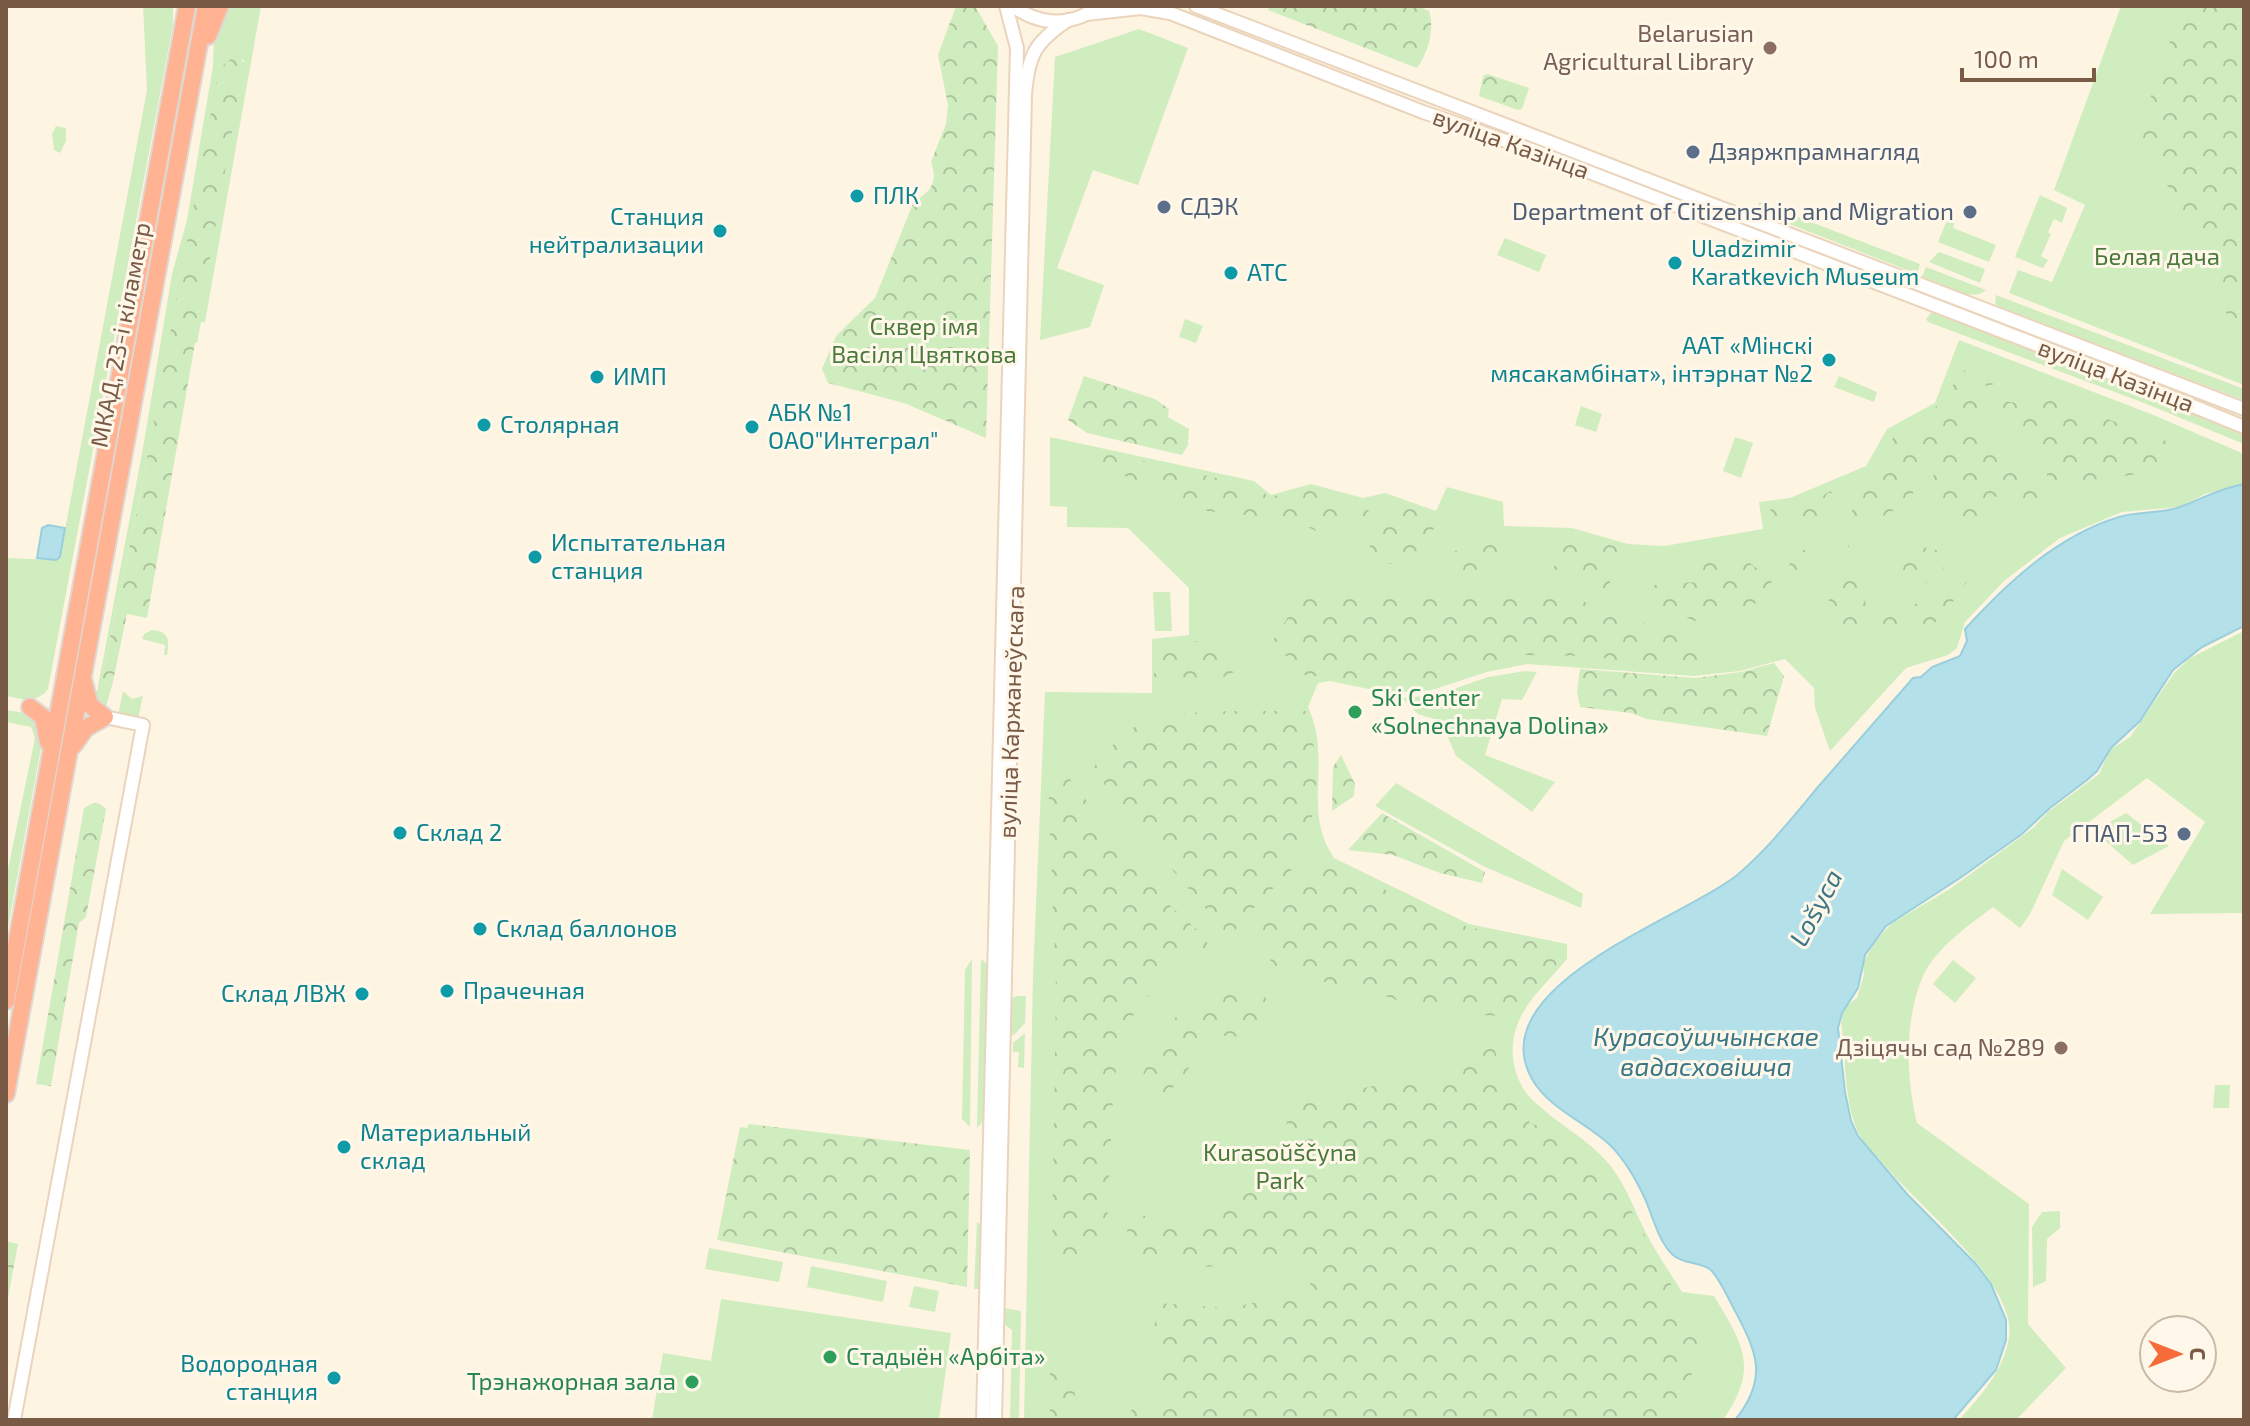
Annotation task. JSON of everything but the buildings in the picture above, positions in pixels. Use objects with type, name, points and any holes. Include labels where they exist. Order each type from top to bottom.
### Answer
[{"type":"highway","points":[[177,6],[177,60]]},
{"type":"highway","name":"МКАД, 23-і кіламетр","points":[[6,1001],[187,6]]},
{"type":"highway","name":"МКАД, 23-і кіламетр","points":[[6,1094],[206,6]]},
{"type":"highway","points":[[192,83],[220,6]]},
{"type":"highway","points":[[49,758],[46,724],[43,717],[30,707],[41,703],[66,673]]},
{"type":"highway","points":[[70,750],[86,728],[105,717],[90,705],[83,674]]},
{"type":"main road","name":"вуліца Каржанеўскага","points":[[983,1420],[1017,48],[1006,6]]},
{"type":"main road","points":[[1013,6],[1040,20],[1068,20],[1098,6]]},
{"type":"main road","name":"вуліца Казінца","points":[[1196,6],[2244,409]]},
{"type":"main road","name":"вуліца Казінца","points":[[1086,14],[1141,8],[1170,13],[2244,427]]},
{"type":"main road","name":"вуліца Каржанеўскага","points":[[995,1420],[1025,95],[1033,53],[1043,38],[1068,20]]},
{"type":"main road","points":[[1742,233],[1748,218]]},
{"type":"main road","points":[[1928,304],[1934,289]]},
{"type":"main road","points":[[2144,386],[2151,381],[2150,372]]},
{"type":"main road","points":[[14,1420],[143,725],[105,717]]},
{"type":"green space","points":[[143,6],[173,6],[173,25],[48,689],[34,699],[6,696],[6,558],[56,560],[60,557],[147,90]]},
{"type":"green space","points":[[225,6],[261,6],[205,322],[201,322],[197,343],[192,342],[244,60],[232,59],[220,69],[138,506],[101,680],[112,686],[106,706],[102,708],[96,697],[172,274],[187,220],[213,66],[214,39]]},
{"type":"green space","name":"Сквер імя Васіля Цвяткова","points":[[956,6],[975,6],[998,46],[986,438],[904,403],[828,383],[822,369],[836,336],[875,298],[914,201],[932,185],[934,175],[931,162],[946,124],[948,105],[938,55]]},
{"type":"green space","points":[[1269,6],[1418,6],[1429,11],[1429,41],[1417,68],[1268,10]]},
{"type":"green space","name":"Белая дача","points":[[2121,6],[2244,6],[2244,385],[2009,293],[2018,270],[2052,282],[2085,205],[2054,190]]},
{"type":"green space","points":[[2182,6],[2244,6],[2243,342],[2229,320],[2203,249],[2138,134]]},
{"type":"green space","name":"Сквер імя Васіля Цвяткова","points":[[1139,29],[1188,48],[1138,185],[1093,170],[1057,268],[1104,285],[1090,327],[1040,340],[1055,57]]},
{"type":"green space","points":[[240,58],[244,63],[147,618],[127,614],[112,686],[101,680],[138,506],[219,69],[231,59]]},
{"type":"green space","points":[[1487,74],[1529,88],[1522,109],[1479,96],[1483,76]]},
{"type":"green space","points":[[56,126],[66,128],[66,141],[60,153],[54,150],[52,134]]},
{"type":"green space","points":[[2040,195],[2067,208],[2062,223],[2054,219],[2048,232],[2051,234],[2041,256],[2048,260],[2043,268],[2015,257]]},
{"type":"green space","points":[[1759,202],[1920,264],[1917,274],[1764,214],[1758,208]]},
{"type":"green space","points":[[1947,220],[1954,223],[1953,228],[1996,245],[1989,262],[1938,242]]},
{"type":"green space","points":[[1505,238],[1546,255],[1539,272],[1497,255]]},
{"type":"green space","points":[[1939,252],[1985,269],[1980,283],[1929,262]]},
{"type":"green space","points":[[1926,267],[1986,290],[1972,295],[1954,291],[1922,277]]},
{"type":"green space","points":[[1996,295],[2244,389],[2244,400],[1999,308],[1995,303]]},
{"type":"green space","points":[[1931,313],[2212,418],[2244,433],[2244,444],[1928,322],[1926,319]]},
{"type":"green space","points":[[1185,319],[1203,326],[1196,343],[1179,337]]},
{"type":"green space","name":"Kurasoŭščyna Park","points":[[1959,340],[2156,416],[2244,454],[2244,484],[2205,494],[2180,507],[2122,512],[2060,538],[2004,581],[1965,622],[1957,648],[1948,655],[1906,668],[1830,751],[1815,708],[1814,688],[1785,659],[1740,671],[1694,676],[1527,664],[1487,672],[1432,690],[1388,693],[1330,681],[1318,683],[1308,707],[1318,747],[1320,822],[1324,840],[1334,858],[1469,924],[1567,944],[1567,959],[1533,997],[1518,1023],[1513,1048],[1516,1073],[1521,1085],[1538,1105],[1609,1164],[1682,1292],[1714,1296],[1740,1343],[1743,1357],[1741,1386],[1723,1420],[1024,1420],[1033,975],[1045,692],[1152,693],[1152,639],[1189,635],[1189,588],[1128,528],[1067,527],[1067,507],[1050,506],[1050,437],[1254,481],[1271,495],[1311,484],[1363,498],[1385,493],[1436,511],[1447,487],[1503,502],[1504,526],[1572,528],[1628,544],[1664,546],[1763,529],[1759,502],[1790,498],[1866,466],[1887,429],[1935,403]]},
{"type":"green space","points":[[1965,370],[2000,383],[1973,388],[1981,405],[1967,428],[2037,474],[2041,504],[2029,511],[1987,493],[1987,509],[1974,525],[1952,523],[1924,501],[1933,487],[1934,470],[1920,477],[1910,500],[1886,515],[1850,526],[1848,518],[1893,438],[1924,422]]},
{"type":"green space","points":[[1084,376],[1155,399],[1169,409],[1168,417],[1189,429],[1188,445],[1182,455],[1087,433],[1068,420]]},
{"type":"green space","points":[[1839,376],[1877,392],[1874,402],[1834,387]]},
{"type":"green space","points":[[2048,397],[2177,445],[2169,457],[2148,471],[2081,483],[2050,495],[2041,432],[2002,437],[2002,401],[2030,405]]},
{"type":"green space","points":[[1581,406],[1602,414],[1596,432],[1575,425]]},
{"type":"green space","points":[[1735,437],[1753,443],[1741,478],[1723,471]]},
{"type":"green space","points":[[1096,450],[1255,487],[1270,497],[1313,487],[1372,512],[1348,527],[1318,532],[1294,520],[1207,511],[1164,490],[1122,475],[1093,455]]},
{"type":"green space","points":[[1831,491],[1833,497],[1823,517],[1777,530],[1769,506],[1792,512]]},
{"type":"green space","points":[[1386,503],[1408,503],[1439,521],[1420,549],[1390,564],[1368,551]]},
{"type":"green space","points":[[1569,538],[1621,547],[1607,592],[1551,573]]},
{"type":"green space","points":[[1478,544],[1524,546],[1522,555],[1489,567],[1454,573],[1446,554]]},
{"type":"green space","points":[[1848,544],[1865,594],[1867,624],[1827,624],[1830,587],[1848,573]]},
{"type":"green space","points":[[1799,545],[1811,556],[1811,578],[1786,572]]},
{"type":"green space","points":[[1919,546],[1948,553],[1943,571],[1923,585],[1894,577],[1885,565]]},
{"type":"green space","points":[[1702,554],[1746,560],[1772,581],[1759,602],[1698,622],[1648,603],[1654,585],[1698,582]]},
{"type":"green space","points":[[1971,562],[1982,567],[1961,588],[1944,616],[1930,626],[1897,632],[1873,631],[1876,616],[1886,610],[1938,599],[1952,579]]},
{"type":"green space","points":[[1548,590],[1700,644],[1722,667],[1663,668],[1592,656],[1515,655],[1428,681],[1395,686],[1336,682],[1332,674],[1307,677],[1272,642],[1288,617],[1306,599],[1355,592]]},
{"type":"green space","points":[[1153,592],[1170,592],[1172,631],[1155,631]]},
{"type":"green space","points":[[152,630],[162,632],[167,638],[167,655],[164,655],[165,645],[142,639]]},
{"type":"green space","points":[[2244,631],[2244,913],[2150,914],[2205,822],[2147,778],[2064,841],[2030,914],[2020,928],[1993,907],[1945,947],[1923,976],[1912,1011],[1909,1049],[1917,1123],[2029,1204],[2028,1324],[2066,1368],[2016,1420],[1959,1420],[2002,1362],[2009,1338],[2008,1317],[1983,1271],[1860,1135],[1852,1116],[1848,1093],[1843,1014],[1857,998],[1864,975],[1863,963],[1875,942],[1892,923],[1950,889],[2033,828],[2048,812],[2099,774],[2110,750],[2130,737],[2175,672],[2190,658]]},
{"type":"green space","points":[[1209,640],[1242,668],[1222,678],[1154,677],[1154,645]]},
{"type":"green space","points":[[1774,663],[1784,676],[1767,736],[1580,707],[1577,692],[1580,669],[1695,678],[1741,672]]},
{"type":"green space","points":[[1537,672],[1522,700],[1502,699],[1485,755],[1555,782],[1532,812],[1456,756],[1441,721],[1418,714],[1402,698],[1436,695],[1488,677]]},
{"type":"green space","points":[[123,691],[132,699],[143,696],[138,719],[118,716]]},
{"type":"green space","points":[[6,710],[30,716],[43,737],[6,938],[6,879],[35,738],[31,727],[6,722]]},
{"type":"green space","points":[[1307,711],[1316,758],[1316,781],[1307,840],[1298,863],[1246,916],[1230,937],[1092,769],[1127,732],[1155,718],[1197,712]]},
{"type":"green space","points":[[1341,755],[1355,784],[1354,796],[1332,811],[1333,767]]},
{"type":"green space","points":[[1068,777],[1166,902],[1206,938],[1209,950],[1160,957],[1162,992],[1144,997],[1126,1028],[1114,1079],[1107,1221],[1090,1259],[1056,1258],[1052,1252],[1056,987],[1048,779]]},
{"type":"green space","points":[[1396,783],[1583,894],[1581,908],[1483,866],[1375,806]]},
{"type":"green space","points":[[93,803],[106,809],[86,917],[79,923],[51,1086],[36,1084],[84,808]]},
{"type":"green space","points":[[1382,813],[1485,872],[1482,883],[1440,873],[1393,855],[1348,850]]},
{"type":"green space","points":[[2126,813],[2169,846],[2133,865],[2094,831]]},
{"type":"green space","points":[[1334,866],[1467,927],[1562,946],[1557,964],[1542,985],[1507,1016],[1403,1005],[1393,998],[1326,982],[1296,979],[1270,963],[1272,952],[1269,940],[1255,933],[1257,920],[1311,873]]},
{"type":"green space","points":[[2062,869],[2103,897],[2088,920],[2052,895]]},
{"type":"green space","points":[[972,959],[970,1127],[962,1119],[965,970]]},
{"type":"green space","points":[[981,959],[988,965],[985,1119],[977,1128]]},
{"type":"green space","points":[[1953,960],[1976,978],[1955,1003],[1933,984]]},
{"type":"green space","points":[[1233,987],[1259,994],[1285,1009],[1244,1037],[1206,1035],[1187,1071],[1159,1104],[1137,1090],[1152,1051],[1180,1011],[1200,1015]]},
{"type":"green space","points":[[1026,996],[1025,1023],[1014,1035],[1008,1036],[1009,999]]},
{"type":"green space","points":[[1025,1033],[1024,1068],[1018,1067],[1019,1052],[1013,1052],[1013,1043]]},
{"type":"green space","points":[[1492,1040],[1505,1086],[1530,1123],[1569,1137],[1604,1169],[1625,1199],[1680,1301],[1700,1350],[1689,1382],[1665,1420],[1122,1420],[1137,1404],[1161,1400],[1154,1337],[1156,1303],[1231,1308],[1310,1289],[1311,1254],[1198,1268],[1188,1258],[1126,1262],[1128,1212],[1178,1224],[1216,1213],[1288,1156],[1286,1106],[1373,1086],[1443,1075]]},
{"type":"green space","points":[[2215,1085],[2230,1085],[2229,1108],[2213,1108]]},
{"type":"green space","points":[[749,1124],[970,1150],[967,1287],[717,1240],[740,1127],[747,1128]]},
{"type":"green space","points":[[2060,1211],[2060,1228],[2047,1239],[2046,1281],[2033,1287],[2032,1227],[2042,1212]]},
{"type":"green space","points":[[977,1222],[983,1226],[981,1289],[974,1289]]},
{"type":"green space","points":[[6,1241],[18,1244],[6,1309]]},
{"type":"green space","points":[[709,1248],[783,1262],[779,1282],[705,1269]]},
{"type":"green space","points":[[811,1266],[887,1281],[883,1302],[807,1287]]},
{"type":"green space","points":[[914,1286],[939,1291],[935,1312],[909,1307]]},
{"type":"green space","name":"Стадыён «Арбіта»","points":[[721,1299],[951,1333],[939,1420],[652,1420],[663,1353],[711,1361]]},
{"type":"green space","points":[[1004,1308],[1021,1311],[1019,1420],[1010,1420],[1012,1330],[1004,1324]]},
{"type":"green space","points":[[1050,1367],[1078,1367],[1072,1420],[1050,1420]]},
{"type":"water","name":"Курасоўшчынскае вадасховішча","points":[[2244,484],[2244,626],[2202,647],[2173,670],[2140,721],[2111,748],[2097,771],[2087,780],[2022,834],[1886,926],[1865,955],[1858,988],[1842,1013],[1838,1028],[1851,1121],[1858,1136],[1907,1194],[1975,1263],[1991,1284],[2006,1320],[2006,1340],[1996,1370],[1953,1420],[1735,1420],[1746,1405],[1756,1378],[1753,1352],[1742,1324],[1711,1270],[1677,1258],[1668,1250],[1639,1186],[1616,1151],[1539,1090],[1532,1079],[1523,1045],[1534,1014],[1560,985],[1595,958],[1736,876],[1779,833],[1913,678],[1921,677],[1932,667],[1960,656],[1967,641],[1965,629],[1998,594],[2035,562],[2096,525],[2127,515],[2173,509]]},
{"type":"water","points":[[48,525],[65,528],[60,557],[56,560],[37,558],[42,528]]},
{"type":"place","name":"Belarusian Agricultural Library","points":[[1770,48]]},
{"type":"place","name":"Дзяржпрамнагляд","points":[[1693,152]]},
{"type":"place","name":"ПЛК","points":[[857,196]]},
{"type":"place","name":"СДЭК","points":[[1164,207]]},
{"type":"place","name":"Department of Citizenship and Migration","points":[[1970,212]]},
{"type":"place","name":"Станция нейтрализации","points":[[720,231]]},
{"type":"place","name":"Uladzimir Karatkevich Museum","points":[[1675,263]]},
{"type":"place","name":"АТС","points":[[1231,273]]},
{"type":"place","name":"ААТ «Мінскі мясакамбінат», інтэрнат №2","points":[[1829,360]]},
{"type":"place","name":"ИМП","points":[[597,377]]},
{"type":"place","name":"Столярная","points":[[484,425]]},
{"type":"place","name":"АБК №1 ОАО\"Интеграл\"","points":[[752,427]]},
{"type":"place","name":"Испытательная станция","points":[[535,557]]},
{"type":"place","name":"Ski Center «Solnechnaya Dolina»","points":[[1355,712]]},
{"type":"place","name":"Склад 2","points":[[400,833]]},
{"type":"place","name":"ГПАП-53","points":[[2184,834]]},
{"type":"place","name":"Склад баллонов","points":[[480,929]]},
{"type":"place","name":"Прачечная","points":[[447,991]]},
{"type":"place","name":"Склад ЛВЖ","points":[[362,994]]},
{"type":"place","name":"Дзіцячы сад №289","points":[[2061,1048]]},
{"type":"place","name":"Материальный склад","points":[[344,1147]]},
{"type":"place","name":"Стадыён «Арбіта»","points":[[830,1357]]},
{"type":"place","name":"Водородная станция","points":[[334,1378]]},
{"type":"place","name":"Трэнажорная зала","points":[[692,1382]]},
{"type":"water label","name":"Lošyca","points":[[1816,908]]}]
